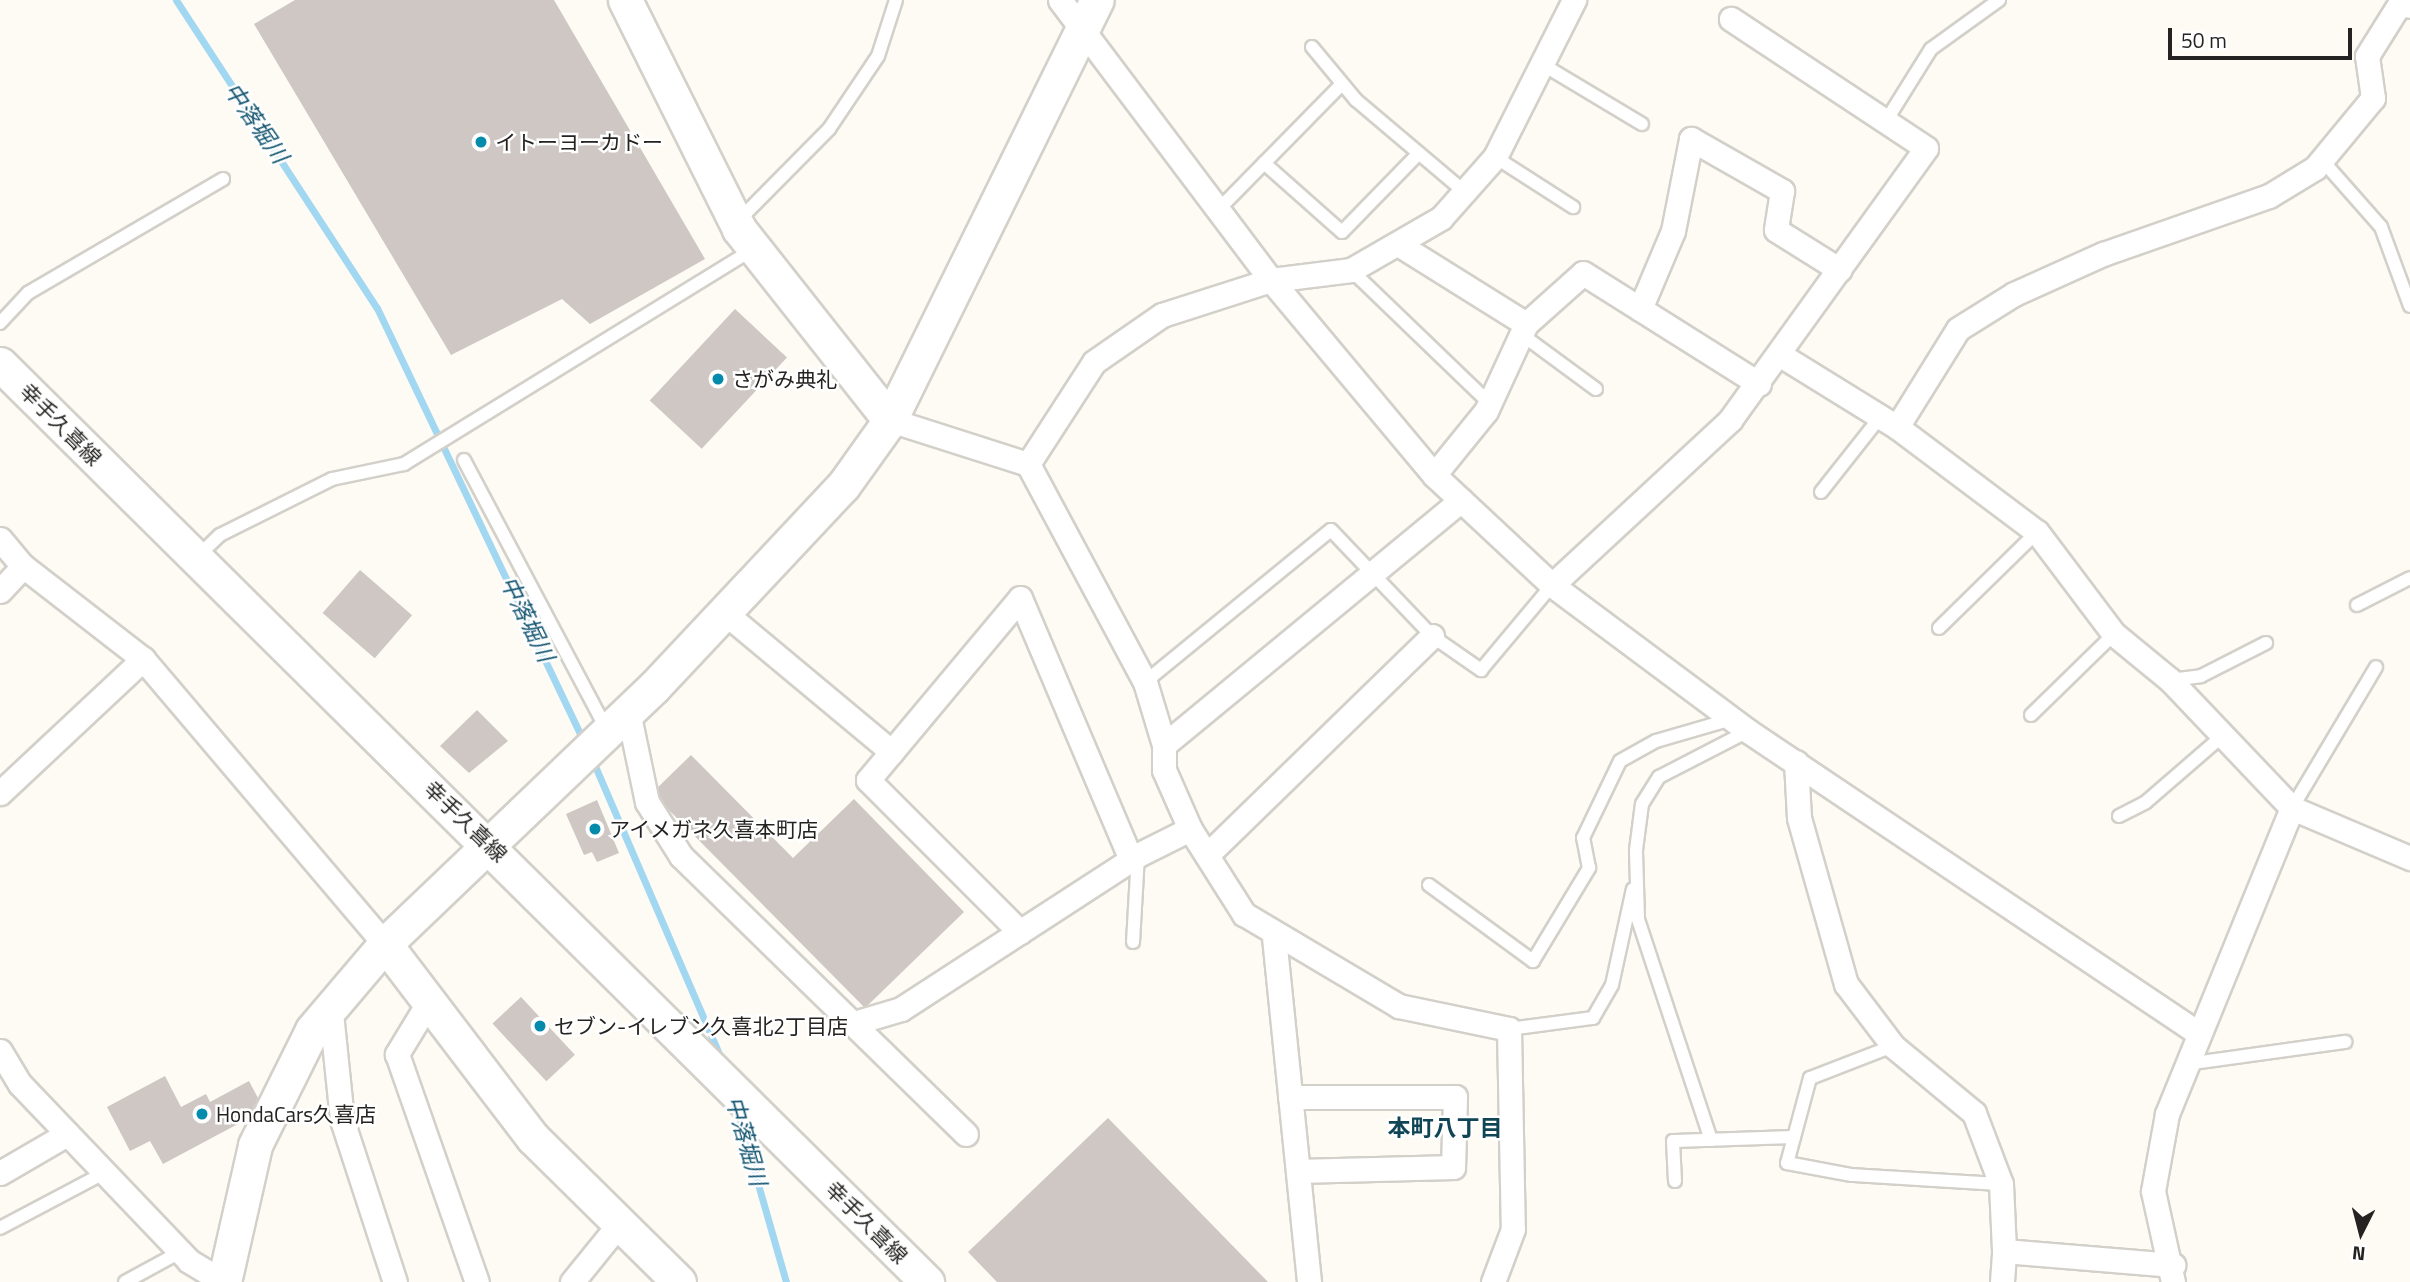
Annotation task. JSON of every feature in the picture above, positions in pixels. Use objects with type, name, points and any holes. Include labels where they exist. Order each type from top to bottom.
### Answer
[{"type":"street","points":[[625,0],[746,235],[890,420],[915,433],[1028,464],[1145,682],[1164,745],[1164,770],[1190,829],[1244,914],[1275,937],[1399,1006],[1509,1029],[1513,1229],[1493,1282]]},
{"type":"street","points":[[1060,0],[1091,13],[1219,209],[1271,280],[1434,475],[1552,585],[1740,724],[2198,1033]]},
{"type":"street","points":[[1028,464],[1094,362],[1162,315],[1271,280],[1351,270],[1441,218],[1495,157],[1545,66],[1574,0]]},
{"type":"street","points":[[1889,421],[1958,329],[2014,294],[2103,254],[2269,196],[2322,160],[2373,99],[2367,56],[2402,0]]},
{"type":"street","points":[[0,1051],[67,1134],[180,1252],[224,1282],[255,1145],[312,1030],[331,1013],[385,944],[618,721],[808,528],[890,420],[1091,13]]},
{"type":"street","points":[[1552,585],[1730,420],[1782,356],[1926,148],[1731,19]]},
{"type":"street","points":[[1640,309],[1672,231],[1691,139],[1782,191],[1776,230],[1840,270]]},
{"type":"street","points":[[1398,244],[1523,329]]},
{"type":"street","points":[[1434,475],[1489,403],[1523,329],[1583,272],[1759,384]]},
{"type":"street","points":[[1782,356],[1889,421],[2037,532],[2114,634],[2170,680],[2221,737],[2292,808],[2410,858]]},
{"type":"street","name":"幸手久喜線","points":[[0,364],[196,559],[489,843],[927,1282]]},
{"type":"street","points":[[1164,745],[1377,574],[1461,500]]},
{"type":"street","points":[[0,540],[23,566],[142,659],[431,998],[533,1138],[679,1282]]},
{"type":"street","points":[[0,591],[23,566]]},
{"type":"street","points":[[1020,932],[868,780],[1020,598],[1135,857]]},
{"type":"street","points":[[725,613],[891,752]]},
{"type":"street","points":[[1207,855],[1432,636]]},
{"type":"street","points":[[0,793],[142,659]]},
{"type":"street","points":[[618,721],[648,802],[681,856],[966,1134]]},
{"type":"street","points":[[1796,762],[1799,818],[1846,984],[1894,1046],[1974,1112],[2001,1184],[2004,1251],[2002,1282]]},
{"type":"street","points":[[2004,1251],[2173,1273],[2153,1191],[2166,1114],[2292,808]]},
{"type":"street","points":[[854,1023],[901,1009],[1135,857],[1190,829]]},
{"type":"street","points":[[1275,937],[1309,1282]]},
{"type":"street","points":[[431,998],[397,1054],[477,1282]]},
{"type":"street","points":[[331,1013],[342,1120],[395,1282]]},
{"type":"street","points":[[1290,1097],[1455,1097],[1453,1167],[1298,1171]]},
{"type":"street","points":[[0,1173],[67,1134]]},
{"type":"street","points":[[576,1281],[620,1223]]},
{"type":"lane","points":[[196,559],[220,535],[332,479],[404,464],[746,235],[829,129],[878,56],[897,0]]},
{"type":"lane","points":[[1886,121],[1931,49],[1999,0]]},
{"type":"lane","points":[[1312,47],[1342,83],[1465,192]]},
{"type":"lane","points":[[1545,66],[1642,124]]},
{"type":"lane","points":[[1219,209],[1342,83]]},
{"type":"lane","points":[[1264,163],[1342,232],[1419,153]]},
{"type":"lane","points":[[1495,157],[1573,207]]},
{"type":"lane","points":[[2322,160],[2381,227],[2410,306]]},
{"type":"lane","points":[[0,323],[28,293],[223,179]]},
{"type":"lane","points":[[1351,270],[1489,403]]},
{"type":"lane","points":[[1523,329],[1596,389]]},
{"type":"lane","points":[[1821,492],[1889,421]]},
{"type":"lane","points":[[464,460],[618,721]]},
{"type":"lane","points":[[1145,682],[1331,530],[1377,574],[1432,636],[1481,670],[1552,585]]},
{"type":"lane","points":[[1939,628],[2037,532]]},
{"type":"lane","points":[[2357,605],[2410,578]]},
{"type":"lane","points":[[2031,715],[2114,634]]},
{"type":"lane","points":[[2170,680],[2201,676],[2266,643]]},
{"type":"lane","points":[[2292,808],[2375,667]]},
{"type":"lane","points":[[1711,1140],[1638,919],[1637,872],[1642,804],[1659,777],[1740,724]]},
{"type":"lane","points":[[1429,885],[1533,961],[1589,868],[1583,838],[1620,761],[1656,741],[1740,724]]},
{"type":"lane","points":[[2119,816],[2146,802],[2221,737]]},
{"type":"lane","points":[[1133,942],[1135,857]]},
{"type":"lane","points":[[1509,1029],[1593,1018],[1612,985],[1637,872]]},
{"type":"lane","points":[[2186,1064],[2345,1042]]},
{"type":"lane","points":[[1894,1046],[1810,1078],[1787,1163],[1852,1175],[2001,1184]]},
{"type":"lane","points":[[1675,1181],[1673,1141],[1794,1137]]},
{"type":"lane","points":[[0,1228],[104,1173]]},
{"type":"lane","points":[[125,1282],[180,1252]]},
{"type":"building","name":"イトーヨーカドー","points":[[295,0],[554,0],[705,259],[590,324],[562,299],[451,355],[254,24]]},
{"type":"building","name":"さがみ典礼","points":[[735,309],[787,357],[702,449],[650,400]]},
{"type":"building","points":[[360,570],[412,615],[375,658],[323,613]]},
{"type":"building","points":[[477,710],[508,741],[469,773],[440,746]]},
{"type":"building","points":[[691,755],[793,858],[854,799],[964,912],[865,1008],[652,793]]},
{"type":"building","points":[[597,800],[619,853],[597,862],[592,852],[584,855],[566,814]]},
{"type":"building","points":[[521,997],[575,1055],[546,1081],[492,1024]]},
{"type":"building","points":[[165,1076],[181,1107],[206,1094],[210,1102],[249,1081],[258,1098],[251,1117],[163,1164],[150,1141],[130,1151],[107,1107]]},
{"type":"building","points":[[1108,1118],[1268,1282],[997,1282],[968,1252]]},
{"type":"waterway","name":"中落堀川","points":[[176,0],[377,308],[584,742]]},
{"type":"waterway","name":"中落堀川","points":[[592,759],[723,1063]]},
{"type":"waterway","name":"中落堀川","points":[[737,1111],[786,1282]]},
{"type":"place","name":"イトーヨーカドー","points":[[481,142]]},
{"type":"place","name":"さがみ典礼","points":[[718,379]]},
{"type":"place","name":"アイメガネ久喜本町店","points":[[595,829]]},
{"type":"place","name":"セブン-イレブン久喜北2丁目店","points":[[540,1026]]},
{"type":"place","name":"HondaCars久喜店","points":[[202,1114]]},
{"type":"district","name":"本町八丁目","points":[[1445,1128]]}]
